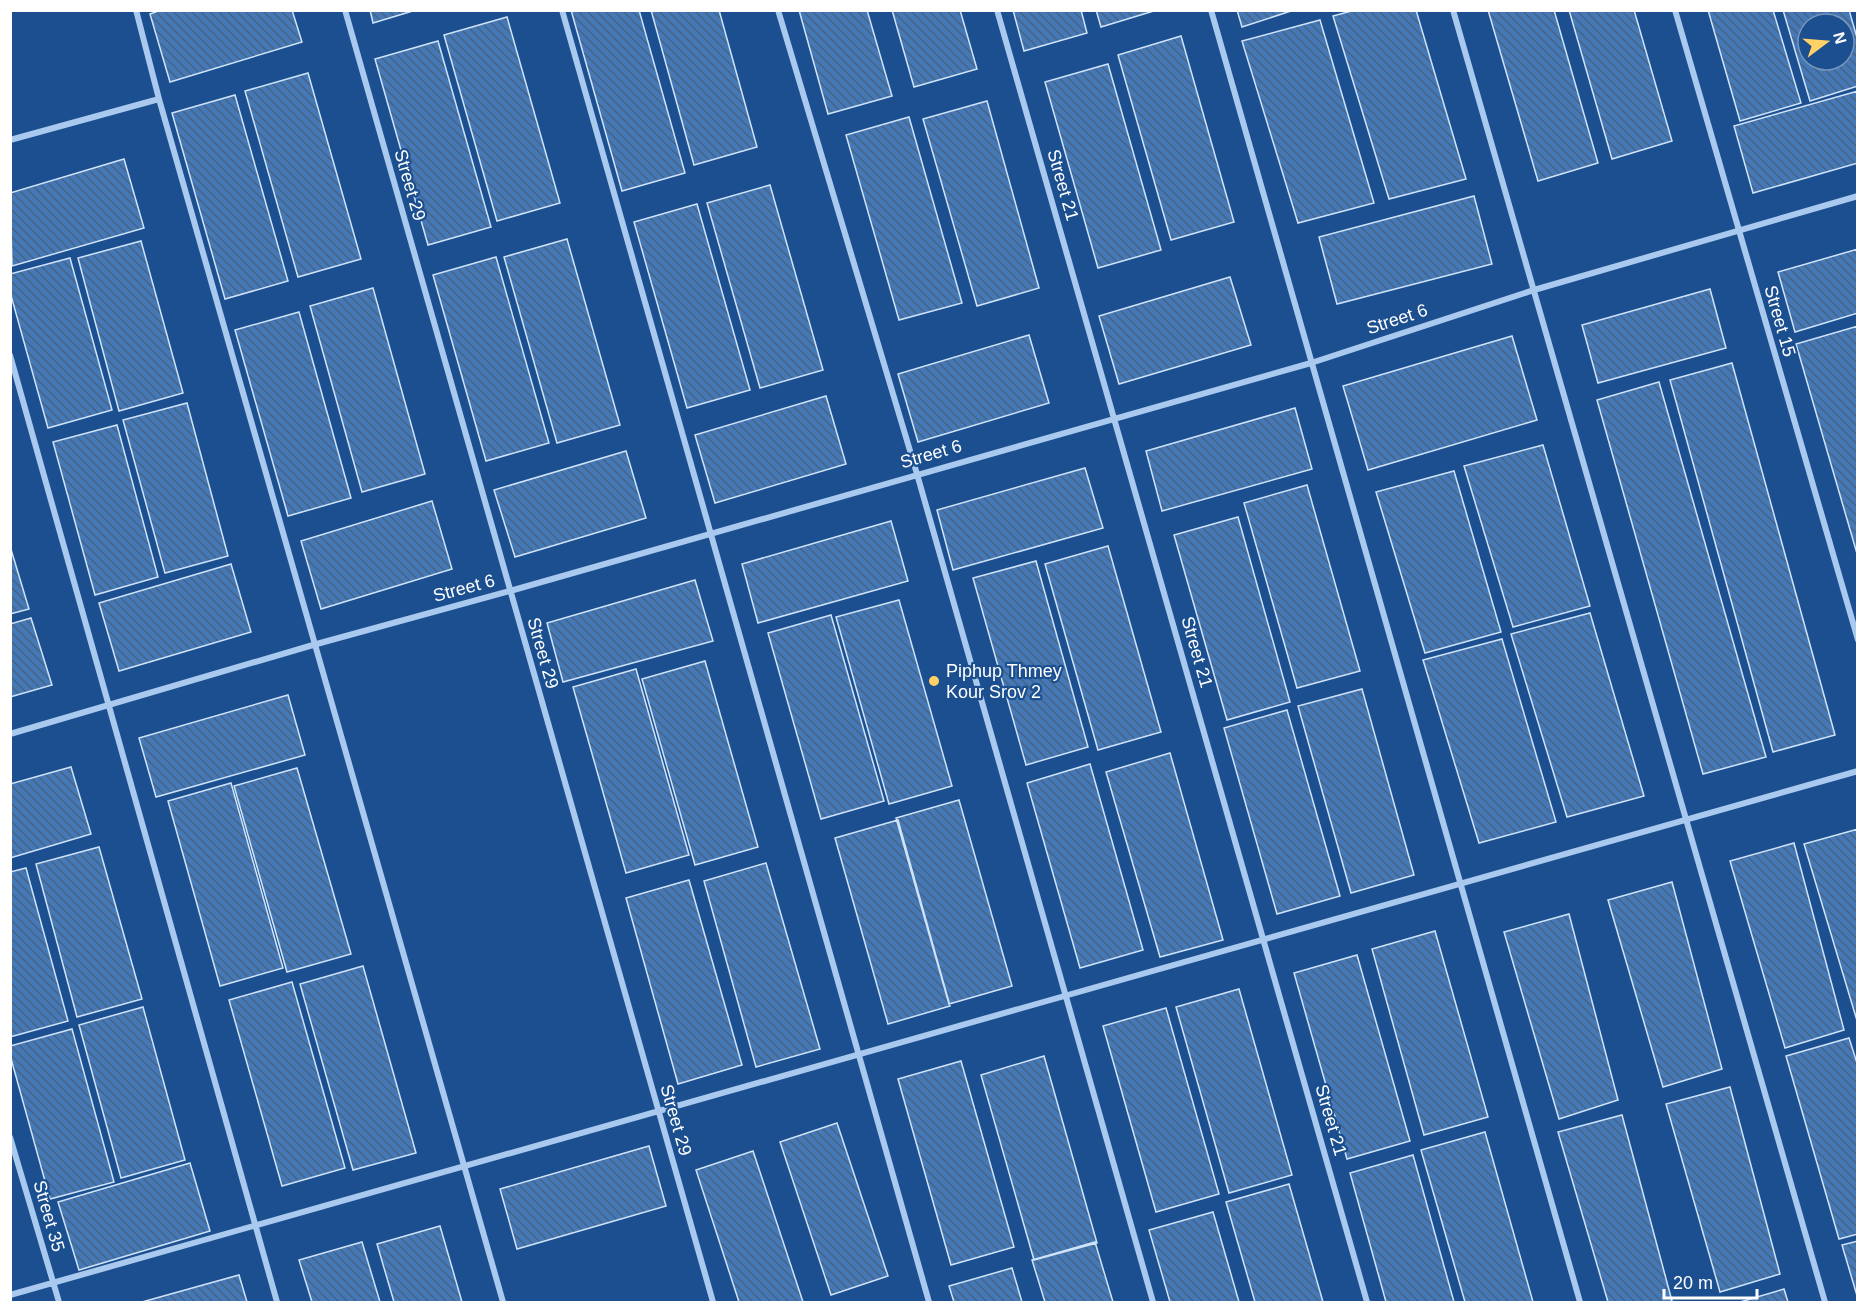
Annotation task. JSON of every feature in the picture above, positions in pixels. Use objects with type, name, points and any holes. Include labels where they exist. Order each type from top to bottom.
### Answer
[{"type":"street","points":[[136,10],[313,645],[503,1302]]},
{"type":"street","name":"Street 29","points":[[345,10],[713,1302]]},
{"type":"street","points":[[562,10],[929,1302]]},
{"type":"street","points":[[778,10],[917,474],[1153,1302]]},
{"type":"street","name":"Street 21","points":[[997,10],[1368,1302]]},
{"type":"street","points":[[1211,10],[1580,1302]]},
{"type":"street","points":[[1453,10],[1825,1302]]},
{"type":"street","name":"Street 15","points":[[1675,10],[1857,640]]},
{"type":"street","points":[[10,140],[159,99]]},
{"type":"street","name":"Street 6","points":[[10,734],[313,645],[1311,363],[1534,290],[1857,196]]},
{"type":"street","points":[[10,355],[277,1302]]},
{"type":"street","points":[[10,1295],[1857,771]]},
{"type":"street","name":"Street 35","points":[[10,1137],[59,1302]]},
{"type":"building","points":[[161,10],[292,10],[302,42],[170,82],[150,14]]},
{"type":"building","points":[[370,10],[416,10],[373,23]]},
{"type":"building","points":[[571,10],[639,10],[685,173],[622,191]]},
{"type":"building","points":[[651,10],[719,10],[757,147],[694,165]]},
{"type":"building","points":[[799,10],[867,10],[892,96],[828,114]]},
{"type":"building","points":[[892,10],[960,10],[977,69],[914,87]]},
{"type":"building","points":[[1013,10],[1081,10],[1087,33],[1024,51]]},
{"type":"building","points":[[1096,10],[1157,10],[1101,27]]},
{"type":"building","points":[[1237,10],[1294,10],[1242,27]]},
{"type":"building","points":[[1355,10],[1416,10],[1466,179],[1389,199],[1333,16]]},
{"type":"building","points":[[1488,10],[1554,10],[1598,163],[1538,181]]},
{"type":"building","points":[[1569,10],[1634,10],[1672,141],[1612,159]]},
{"type":"building","points":[[1708,10],[1773,10],[1801,103],[1740,121]]},
{"type":"building","points":[[1783,10],[1849,10],[1850,12],[1796,12],[1796,54]]},
{"type":"building","points":[[507,17],[560,203],[497,221],[444,35]]},
{"type":"building","points":[[1320,20],[1374,203],[1298,223],[1242,41]]},
{"type":"building","points":[[1856,34],[1858,86],[1810,101],[1801,72],[1856,72]]},
{"type":"building","points":[[1181,36],[1234,222],[1171,240],[1118,55]]},
{"type":"building","points":[[438,41],[491,227],[428,245],[375,59]]},
{"type":"building","points":[[1108,64],[1161,250],[1098,268],[1045,82]]},
{"type":"building","points":[[308,73],[361,259],[298,277],[245,91]]},
{"type":"building","points":[[1858,91],[1858,163],[1753,193],[1734,126]]},
{"type":"building","points":[[235,95],[288,281],[225,299],[172,113]]},
{"type":"building","points":[[987,101],[1039,288],[977,306],[923,119]]},
{"type":"building","points":[[909,117],[962,303],[899,320],[846,135]]},
{"type":"building","points":[[124,159],[144,228],[12,266],[10,193]]},
{"type":"building","points":[[770,185],[823,370],[760,388],[707,203]]},
{"type":"building","points":[[1474,196],[1492,264],[1337,304],[1319,237]]},
{"type":"building","points":[[697,204],[750,390],[687,408],[634,222]]},
{"type":"building","points":[[567,239],[620,425],[557,443],[504,257]]},
{"type":"building","points":[[141,241],[183,393],[119,411],[78,258]]},
{"type":"building","points":[[1858,249],[1858,313],[1795,332],[1778,272]]},
{"type":"building","points":[[496,257],[549,443],[486,461],[433,275]]},
{"type":"building","points":[[70,258],[112,410],[48,428],[10,292],[10,274]]},
{"type":"building","points":[[1230,277],[1251,345],[1119,384],[1099,316]]},
{"type":"building","points":[[373,288],[425,474],[362,492],[310,306]]},
{"type":"building","points":[[1710,289],[1726,348],[1598,383],[1582,325]]},
{"type":"building","points":[[299,312],[351,498],[288,516],[235,330]]},
{"type":"building","points":[[1858,326],[1858,557],[1796,344]]},
{"type":"building","points":[[1029,335],[1049,403],[918,442],[898,374]]},
{"type":"building","points":[[1512,336],[1537,420],[1368,470],[1343,386]]},
{"type":"building","points":[[1732,363],[1835,735],[1773,752],[1670,380]]},
{"type":"building","points":[[1659,382],[1766,757],[1703,774],[1597,400]]},
{"type":"building","points":[[826,396],[846,464],[715,503],[695,435]]},
{"type":"building","points":[[187,403],[228,556],[165,573],[123,420]]},
{"type":"building","points":[[1295,408],[1312,469],[1162,511],[1146,451]]},
{"type":"building","points":[[117,425],[158,577],[95,595],[53,442]]},
{"type":"building","points":[[1543,445],[1590,606],[1513,627],[1464,466]]},
{"type":"building","points":[[626,451],[646,518],[515,557],[494,490]]},
{"type":"building","points":[[1085,468],[1103,528],[953,570],[937,510]]},
{"type":"building","points":[[1454,471],[1501,632],[1425,653],[1376,492]]},
{"type":"building","points":[[1307,485],[1360,671],[1297,688],[1244,503]]},
{"type":"building","points":[[432,501],[452,569],[321,609],[301,541]]},
{"type":"building","points":[[1238,517],[1290,702],[1227,720],[1174,535]]},
{"type":"building","points":[[891,521],[908,581],[758,623],[742,564]]},
{"type":"building","points":[[10,546],[29,609],[10,614]]},
{"type":"building","points":[[1108,546],[1161,732],[1098,750],[1045,564]]},
{"type":"building","points":[[1036,561],[1088,747],[1026,765],[973,578]]},
{"type":"building","points":[[231,564],[251,632],[119,671],[99,603]]},
{"type":"building","points":[[695,580],[713,641],[563,682],[547,623]]},
{"type":"building","points":[[899,600],[952,786],[889,804],[836,617]]},
{"type":"building","points":[[1590,613],[1644,796],[1567,817],[1511,634]]},
{"type":"building","points":[[831,615],[884,801],[821,819],[768,633]]},
{"type":"building","points":[[31,618],[52,685],[10,697],[10,624]]},
{"type":"building","points":[[1502,639],[1556,822],[1479,843],[1423,660]]},
{"type":"building","points":[[705,661],[758,847],[695,865],[642,679]]},
{"type":"building","points":[[636,669],[689,855],[626,873],[573,687]]},
{"type":"building","points":[[1362,689],[1414,875],[1351,893],[1298,706]]},
{"type":"building","points":[[288,695],[305,755],[156,797],[139,738]]},
{"type":"building","points":[[1287,710],[1340,896],[1277,914],[1224,728]]},
{"type":"building","points":[[1170,753],[1223,940],[1160,957],[1106,772]]},
{"type":"building","points":[[1090,764],[1143,950],[1080,968],[1027,783]]},
{"type":"building","points":[[71,767],[91,834],[10,858],[10,784]]},
{"type":"building","points":[[297,768],[351,954],[287,972],[234,786]]},
{"type":"building","points":[[231,783],[283,968],[220,986],[168,801]]},
{"type":"building","points":[[959,800],[1012,986],[949,1004],[896,818]]},
{"type":"building","points":[[898,820],[950,1006],[888,1024],[835,838]]},
{"type":"building","points":[[1858,829],[1858,1024],[1804,844]]},
{"type":"building","points":[[1794,843],[1844,1030],[1785,1048],[1730,861]]},
{"type":"building","points":[[99,847],[142,999],[77,1017],[36,864]]},
{"type":"building","points":[[766,863],[820,1049],[756,1067],[704,881]]},
{"type":"building","points":[[26,868],[68,1021],[10,1037],[10,872]]},
{"type":"building","points":[[689,880],[742,1065],[678,1084],[626,898]]},
{"type":"building","points":[[1672,882],[1722,1069],[1663,1087],[1608,900]]},
{"type":"building","points":[[1569,914],[1618,1100],[1559,1119],[1504,932]]},
{"type":"building","points":[[1435,931],[1488,1117],[1424,1135],[1372,949]]},
{"type":"building","points":[[1357,955],[1410,1141],[1347,1159],[1294,973]]},
{"type":"building","points":[[363,966],[416,1153],[353,1170],[300,984]]},
{"type":"building","points":[[292,982],[345,1168],[282,1186],[229,1000]]},
{"type":"building","points":[[1239,989],[1292,1175],[1229,1193],[1176,1007]]},
{"type":"building","points":[[143,1007],[185,1160],[121,1178],[79,1025]]},
{"type":"building","points":[[1166,1008],[1219,1194],[1156,1212],[1103,1026]]},
{"type":"building","points":[[72,1029],[114,1182],[50,1199],[10,1055],[10,1046]]},
{"type":"building","points":[[1849,1038],[1858,1066],[1858,1234],[1839,1239],[1786,1056]]},
{"type":"building","points":[[1044,1056],[1097,1243],[1034,1260],[981,1075]]},
{"type":"building","points":[[961,1061],[1014,1247],[951,1265],[898,1079]]},
{"type":"building","points":[[1730,1087],[1780,1274],[1720,1292],[1666,1104]]},
{"type":"building","points":[[1622,1115],[1672,1301],[1608,1302],[1558,1132]]},
{"type":"building","points":[[837,1123],[888,1276],[831,1295],[780,1142]]},
{"type":"building","points":[[1485,1132],[1533,1302],[1465,1302],[1421,1150]]},
{"type":"building","points":[[649,1146],[666,1206],[517,1249],[500,1189]]},
{"type":"building","points":[[753,1151],[803,1302],[739,1302],[696,1170]]},
{"type":"building","points":[[1413,1155],[1454,1302],[1386,1302],[1350,1173]]},
{"type":"building","points":[[190,1163],[210,1231],[79,1270],[58,1202]]},
{"type":"building","points":[[1289,1184],[1323,1302],[1255,1302],[1226,1202]]},
{"type":"building","points":[[1213,1212],[1239,1302],[1170,1302],[1149,1230]]},
{"type":"building","points":[[440,1226],[462,1302],[394,1302],[377,1244]]},
{"type":"building","points":[[1858,1241],[1858,1299],[1842,1245]]},
{"type":"building","points":[[362,1242],[380,1302],[312,1302],[299,1260]]},
{"type":"building","points":[[1095,1242],[1113,1302],[1045,1302],[1032,1260]]},
{"type":"building","points":[[1012,1268],[1022,1302],[954,1302],[949,1286]]},
{"type":"building","points":[[239,1275],[247,1302],[142,1302]]},
{"type":"building","points":[[1784,1289],[1788,1302],[1740,1302]]},
{"type":"place","name":"Piphup Thmey Kour Srov 2","points":[[934,681]]}]
